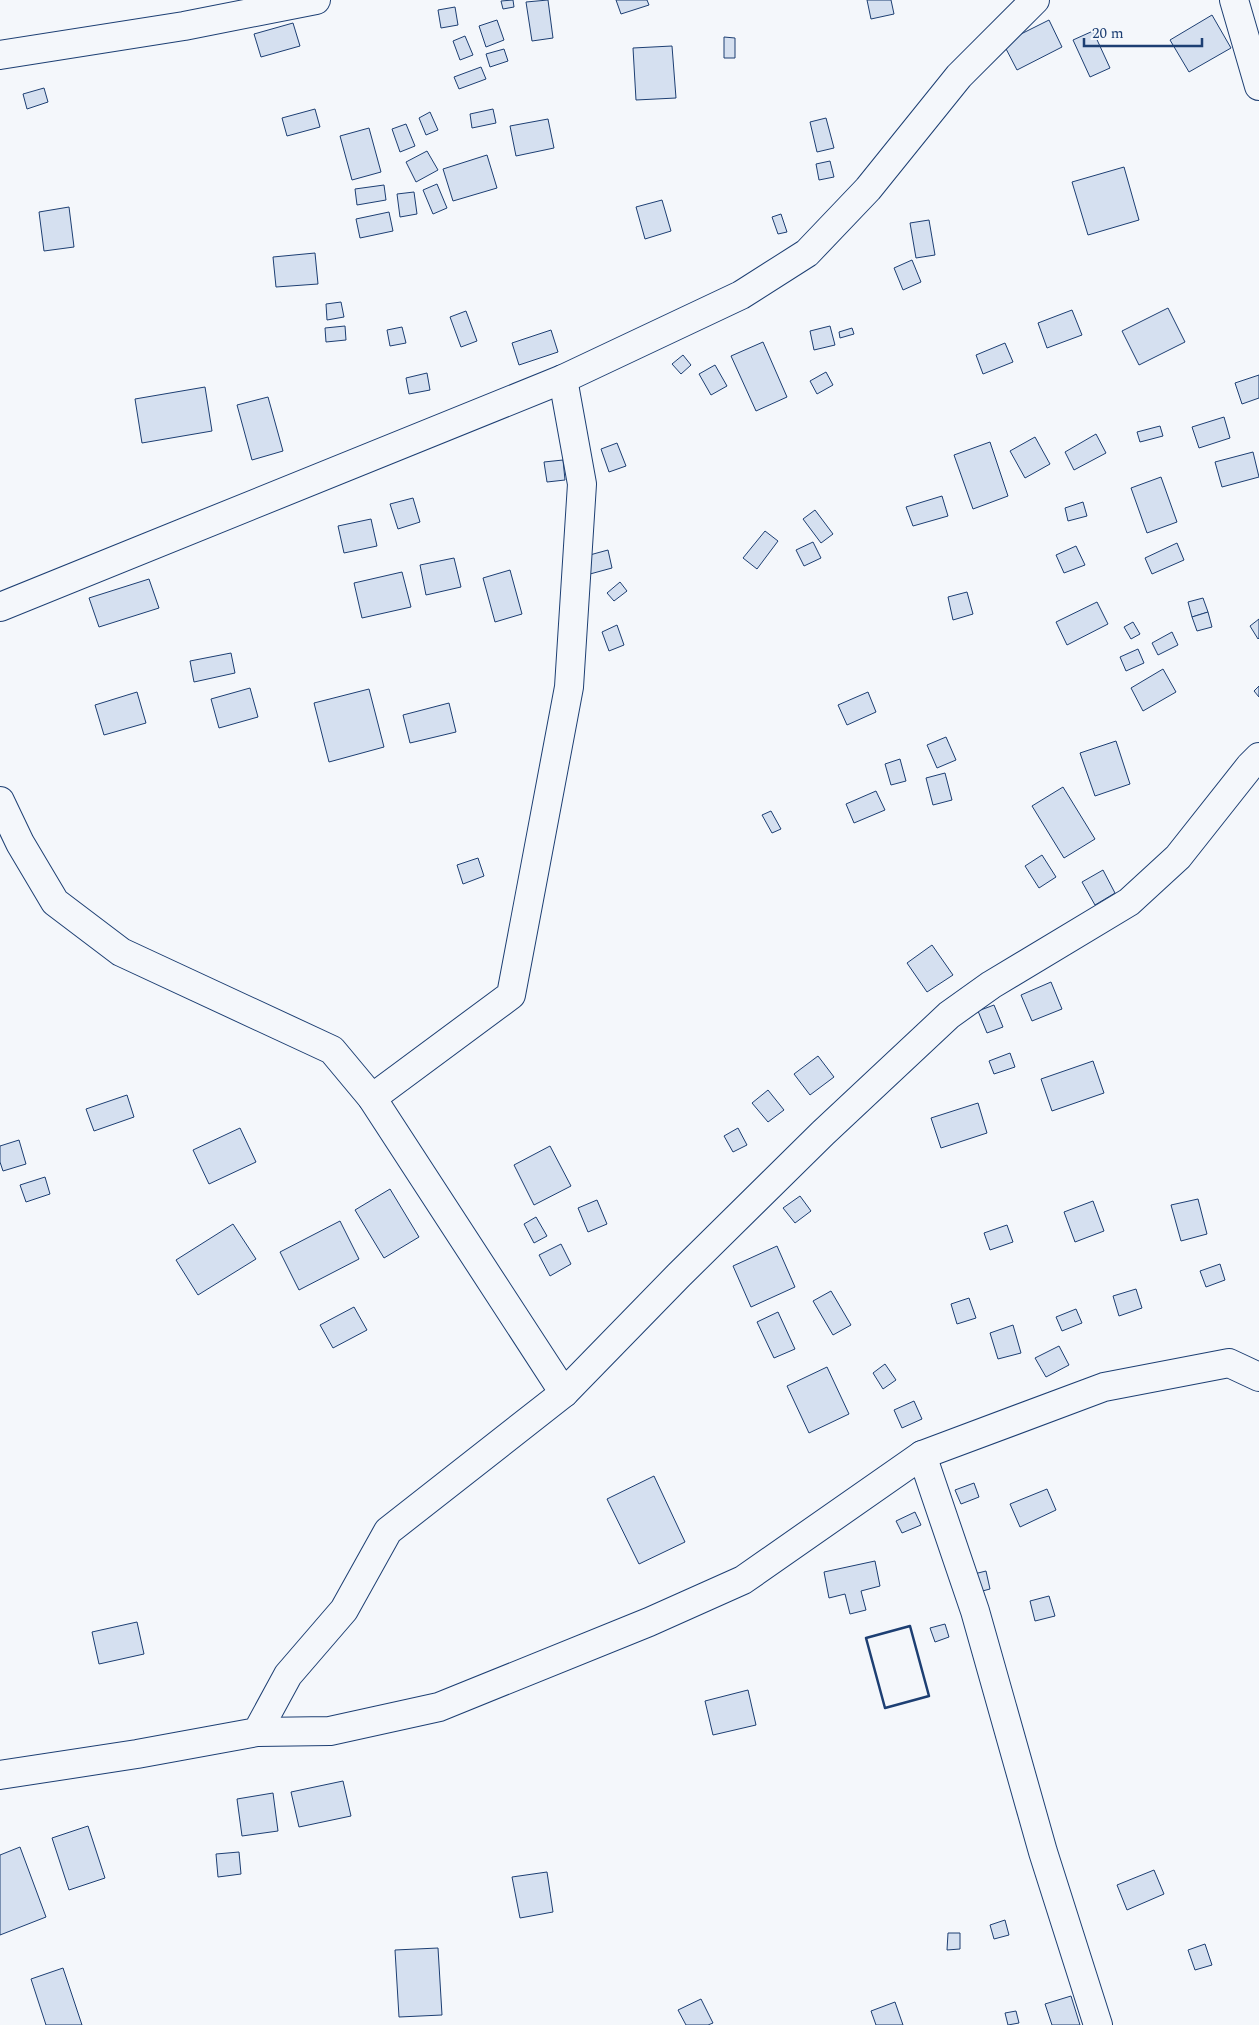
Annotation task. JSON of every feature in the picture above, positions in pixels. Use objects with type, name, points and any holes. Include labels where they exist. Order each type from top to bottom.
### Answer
[{"type":"street","points":[[0,54],[184,26],[316,0]]},
{"type":"street","points":[[0,607],[562,379],[741,295],[807,253],[868,188],[959,76],[1035,0]]},
{"type":"street","points":[[1234,0],[1259,86]]},
{"type":"street","points":[[372,1098],[511,995],[569,687],[582,484],[562,379]]},
{"type":"street","points":[[257,1732],[288,1675],[344,1610],[388,1531],[564,1393],[823,1133],[948,1015],[991,985],[1129,902],[1178,857],[1259,757]]},
{"type":"street","points":[[0,801],[20,843],[54,902],[121,952],[332,1050],[372,1098],[564,1393]]},
{"type":"street","points":[[0,1775],[137,1754],[257,1732],[330,1731],[439,1707],[649,1622],[743,1580],[922,1455],[1104,1387],[1229,1363],[1259,1377]]},
{"type":"street","points":[[922,1455],[975,1611],[1043,1852],[1098,2025]]},
{"type":"building","points":[[513,0],[514,7],[503,9],[501,1]]},
{"type":"building","points":[[548,0],[553,38],[532,41],[526,2]]},
{"type":"building","points":[[616,0],[647,0],[649,5],[621,14]]},
{"type":"building","points":[[867,0],[891,0],[894,14],[871,19]]},
{"type":"building","points":[[455,7],[458,25],[441,28],[438,10]]},
{"type":"building","points":[[1212,15],[1231,48],[1189,72],[1170,40]]},
{"type":"building","points":[[497,20],[504,40],[486,47],[479,26]]},
{"type":"building","points":[[1049,20],[1062,47],[1017,70],[1003,43]]},
{"type":"building","points":[[293,23],[300,46],[261,57],[254,34]]},
{"type":"building","points":[[1093,31],[1110,68],[1090,77],[1073,40]]},
{"type":"building","points":[[465,36],[473,55],[460,60],[453,41]]},
{"type":"building","points":[[724,37],[735,38],[735,58],[724,58]]},
{"type":"building","points":[[672,46],[676,98],[636,100],[633,48]]},
{"type":"building","points":[[504,49],[508,61],[490,67],[486,54]]},
{"type":"building","points":[[481,67],[486,79],[459,89],[454,77]]},
{"type":"building","points":[[44,88],[48,102],[27,109],[23,94]]},
{"type":"building","points":[[315,109],[320,127],[287,136],[282,118]]},
{"type":"building","points":[[493,109],[496,123],[472,128],[470,114]]},
{"type":"building","points":[[430,112],[438,130],[426,135],[419,118]]},
{"type":"building","points":[[826,118],[834,148],[817,152],[810,122]]},
{"type":"building","points":[[548,119],[554,148],[516,156],[510,126]]},
{"type":"building","points":[[406,124],[415,146],[400,152],[392,129]]},
{"type":"building","points":[[369,128],[381,172],[352,180],[340,136]]},
{"type":"building","points":[[427,151],[438,170],[416,182],[406,162]]},
{"type":"building","points":[[487,155],[497,188],[453,201],[443,169]]},
{"type":"building","points":[[830,161],[834,177],[819,180],[816,164]]},
{"type":"building","points":[[1124,167],[1139,220],[1088,235],[1072,182]]},
{"type":"building","points":[[437,184],[447,208],[433,214],[423,190]]},
{"type":"building","points":[[384,185],[386,200],[357,205],[355,189]]},
{"type":"building","points":[[414,192],[417,214],[400,217],[397,194]]},
{"type":"building","points":[[662,200],[671,231],[645,239],[636,207]]},
{"type":"building","points":[[69,207],[74,247],[44,251],[39,212]]},
{"type":"building","points":[[389,212],[393,231],[360,238],[356,219]]},
{"type":"building","points":[[781,214],[787,232],[778,234],[772,217]]},
{"type":"building","points":[[929,220],[935,255],[916,258],[910,223]]},
{"type":"building","points":[[315,253],[318,284],[276,287],[273,257]]},
{"type":"building","points":[[912,260],[921,282],[903,290],[894,268]]},
{"type":"building","points":[[341,302],[344,317],[327,320],[326,304]]},
{"type":"building","points":[[1168,308],[1185,342],[1139,365],[1122,331]]},
{"type":"building","points":[[1072,310],[1082,335],[1047,348],[1038,323]]},
{"type":"building","points":[[466,311],[477,341],[461,347],[450,317]]},
{"type":"building","points":[[345,326],[346,340],[326,342],[325,328]]},
{"type":"building","points":[[830,326],[835,345],[814,350],[810,331]]},
{"type":"building","points":[[402,327],[406,343],[390,346],[387,330]]},
{"type":"building","points":[[852,328],[854,334],[840,338],[839,332]]},
{"type":"building","points":[[551,330],[558,352],[519,365],[512,343]]},
{"type":"building","points":[[763,342],[787,397],[756,411],[731,356]]},
{"type":"building","points":[[1005,343],[1013,362],[983,374],[976,355]]},
{"type":"building","points":[[683,355],[691,365],[681,374],[672,364]]},
{"type":"building","points":[[715,365],[727,386],[711,395],[699,374]]},
{"type":"building","points":[[826,372],[833,385],[817,394],[810,381]]},
{"type":"building","points":[[427,373],[430,390],[409,394],[406,378]]},
{"type":"building","points":[[1259,375],[1259,398],[1242,404],[1235,383]]},
{"type":"building","points":[[205,387],[212,431],[142,443],[135,399]]},
{"type":"building","points":[[268,397],[283,451],[252,460],[237,405]]},
{"type":"building","points":[[1224,417],[1230,438],[1199,448],[1192,427]]},
{"type":"building","points":[[1160,426],[1163,436],[1140,442],[1137,432]]},
{"type":"building","points":[[1096,434],[1106,453],[1074,470],[1065,452]]},
{"type":"building","points":[[1035,437],[1050,464],[1025,478],[1010,451]]},
{"type":"building","points":[[990,442],[1008,496],[973,509],[954,455]]},
{"type":"building","points":[[617,443],[626,466],[609,472],[601,449]]},
{"type":"building","points":[[1253,452],[1259,477],[1222,487],[1215,462]]},
{"type":"building","points":[[563,460],[565,480],[547,482],[544,462]]},
{"type":"building","points":[[1161,477],[1177,522],[1147,533],[1131,488]]},
{"type":"building","points":[[942,496],[948,516],[913,526],[906,507]]},
{"type":"building","points":[[413,498],[420,522],[398,529],[390,504]]},
{"type":"building","points":[[1083,502],[1087,516],[1068,521],[1065,508]]},
{"type":"building","points":[[815,510],[833,534],[821,543],[803,519]]},
{"type":"building","points":[[371,519],[377,546],[344,553],[338,526]]},
{"type":"building","points":[[765,531],[778,541],[757,569],[743,558]]},
{"type":"building","points":[[813,542],[821,558],[804,566],[796,550]]},
{"type":"building","points":[[1177,543],[1184,560],[1152,574],[1145,558]]},
{"type":"building","points":[[1076,546],[1085,565],[1064,573],[1056,555]]},
{"type":"building","points":[[608,550],[612,568],[590,574],[586,556]]},
{"type":"building","points":[[454,558],[461,587],[426,595],[420,565]]},
{"type":"building","points":[[510,570],[522,614],[495,622],[483,578]]},
{"type":"building","points":[[402,572],[411,607],[362,618],[354,583]]},
{"type":"building","points":[[149,579],[159,608],[99,627],[89,598]]},
{"type":"building","points":[[620,582],[627,591],[614,601],[607,593]]},
{"type":"building","points":[[967,592],[973,614],[953,620],[948,597]]},
{"type":"building","points":[[1203,598],[1208,612],[1192,617],[1188,602]]},
{"type":"building","points":[[1097,602],[1108,624],[1067,645],[1056,622]]},
{"type":"building","points":[[1208,612],[1212,627],[1197,631],[1192,617]]},
{"type":"building","points":[[1259,619],[1259,638],[1258,639],[1250,626]]},
{"type":"building","points":[[1133,622],[1140,634],[1131,639],[1124,627]]},
{"type":"building","points":[[617,625],[624,645],[609,651],[602,632]]},
{"type":"building","points":[[1172,632],[1178,645],[1158,655],[1152,643]]},
{"type":"building","points":[[1138,649],[1144,663],[1126,671],[1120,657]]},
{"type":"building","points":[[231,653],[235,673],[194,682],[190,661]]},
{"type":"building","points":[[1163,669],[1176,692],[1143,711],[1131,688]]},
{"type":"building","points":[[1259,686],[1259,697],[1254,691]]},
{"type":"building","points":[[250,688],[258,717],[219,728],[211,699]]},
{"type":"building","points":[[369,689],[384,747],[329,762],[314,703]]},
{"type":"building","points":[[137,692],[146,723],[104,735],[95,705]]},
{"type":"building","points":[[868,692],[876,712],[847,725],[838,705]]},
{"type":"building","points":[[449,703],[456,732],[410,743],[403,715]]},
{"type":"building","points":[[946,737],[956,760],[937,768],[927,745]]},
{"type":"building","points":[[1116,741],[1130,784],[1095,796],[1080,753]]},
{"type":"building","points":[[900,759],[906,781],[891,785],[885,764]]},
{"type":"building","points":[[945,773],[952,800],[933,805],[926,778]]},
{"type":"building","points":[[1063,787],[1095,839],[1064,858],[1032,806]]},
{"type":"building","points":[[876,791],[885,810],[854,823],[846,804]]},
{"type":"building","points":[[771,811],[781,829],[772,833],[762,815]]},
{"type":"building","points":[[1042,855],[1056,877],[1039,888],[1025,866]]},
{"type":"building","points":[[478,858],[484,876],[463,884],[457,865]]},
{"type":"building","points":[[1103,870],[1115,893],[1095,905],[1082,882]]},
{"type":"building","points":[[932,945],[953,975],[927,992],[907,963]]},
{"type":"building","points":[[1051,982],[1062,1009],[1032,1021],[1021,995]]},
{"type":"building","points":[[994,1005],[1003,1027],[987,1033],[978,1011]]},
{"type":"building","points":[[1010,1053],[1015,1067],[994,1074],[989,1061]]},
{"type":"building","points":[[818,1056],[834,1077],[810,1095],[794,1074]]},
{"type":"building","points":[[1093,1061],[1104,1093],[1052,1111],[1041,1079]]},
{"type":"building","points":[[768,1090],[784,1110],[768,1122],[752,1103]]},
{"type":"building","points":[[127,1095],[134,1117],[94,1131],[86,1109]]},
{"type":"building","points":[[978,1103],[987,1133],[941,1148],[931,1118]]},
{"type":"building","points":[[240,1128],[256,1162],[209,1184],[193,1150]]},
{"type":"building","points":[[738,1128],[747,1145],[733,1152],[724,1136]]},
{"type":"building","points":[[19,1140],[26,1164],[3,1171],[0,1162],[0,1146]]},
{"type":"building","points":[[550,1146],[571,1186],[534,1205],[514,1165]]},
{"type":"building","points":[[45,1177],[50,1194],[26,1202],[20,1185]]},
{"type":"building","points":[[390,1189],[419,1237],[384,1258],[355,1210]]},
{"type":"building","points":[[800,1196],[811,1211],[795,1223],[783,1208]]},
{"type":"building","points":[[1198,1199],[1207,1234],[1181,1241],[1171,1205]]},
{"type":"building","points":[[597,1200],[607,1224],[588,1232],[578,1208]]},
{"type":"building","points":[[1093,1201],[1104,1231],[1075,1242],[1064,1212]]},
{"type":"building","points":[[536,1217],[547,1236],[534,1243],[524,1224]]},
{"type":"building","points":[[340,1221],[359,1259],[299,1290],[280,1252]]},
{"type":"building","points":[[233,1224],[256,1259],[198,1295],[176,1260]]},
{"type":"building","points":[[1007,1225],[1013,1242],[990,1250],[984,1233]]},
{"type":"building","points":[[561,1244],[571,1264],[550,1276],[539,1255]]},
{"type":"building","points":[[777,1246],[795,1287],[751,1307],[733,1266]]},
{"type":"building","points":[[1220,1264],[1225,1280],[1206,1287],[1200,1271]]},
{"type":"building","points":[[1136,1289],[1142,1308],[1119,1316],[1113,1296]]},
{"type":"building","points":[[831,1291],[851,1325],[833,1335],[813,1301]]},
{"type":"building","points":[[969,1298],[976,1318],[957,1324],[951,1304]]},
{"type":"building","points":[[354,1307],[367,1330],[333,1348],[320,1325]]},
{"type":"building","points":[[1076,1309],[1082,1323],[1062,1331],[1056,1317]]},
{"type":"building","points":[[778,1312],[795,1349],[774,1358],[757,1322]]},
{"type":"building","points":[[1013,1325],[1021,1353],[998,1359],[990,1333]]},
{"type":"building","points":[[1059,1346],[1069,1365],[1046,1377],[1035,1358]]},
{"type":"building","points":[[885,1364],[896,1380],[883,1389],[873,1373]]},
{"type":"building","points":[[827,1367],[849,1414],[809,1433],[787,1386]]},
{"type":"building","points":[[914,1401],[922,1419],[902,1428],[894,1410]]},
{"type":"building","points":[[654,1476],[685,1542],[639,1564],[607,1499]]},
{"type":"building","points":[[974,1483],[979,1497],[961,1504],[955,1490]]},
{"type":"building","points":[[1047,1489],[1056,1510],[1020,1527],[1010,1504]]},
{"type":"building","points":[[915,1512],[921,1525],[902,1533],[896,1521]]},
{"type":"building","points":[[875,1561],[880,1586],[861,1591],[866,1610],[850,1614],[845,1594],[829,1598],[824,1572]]},
{"type":"building","points":[[986,1571],[990,1589],[975,1593],[970,1575]]},
{"type":"building","points":[[1049,1596],[1055,1616],[1035,1621],[1030,1601]]},
{"type":"building","points":[[137,1622],[144,1654],[99,1664],[92,1632]]},
{"type":"building","points":[[945,1624],[949,1637],[935,1642],[930,1628]]},
{"type":"building","points":[[748,1690],[756,1725],[713,1735],[705,1701]]},
{"type":"building","points":[[343,1781],[351,1816],[299,1827],[291,1792]]},
{"type":"building","points":[[273,1793],[278,1831],[242,1836],[237,1799]]},
{"type":"building","points":[[88,1826],[105,1878],[69,1890],[52,1838]]},
{"type":"building","points":[[20,1847],[46,1917],[0,1935],[0,1855]]},
{"type":"building","points":[[239,1852],[241,1874],[218,1877],[216,1854]]},
{"type":"building","points":[[1154,1870],[1164,1894],[1127,1910],[1117,1885]]},
{"type":"building","points":[[547,1872],[553,1912],[520,1918],[512,1877]]},
{"type":"building","points":[[1005,1920],[1009,1935],[994,1939],[990,1925]]},
{"type":"building","points":[[948,1933],[960,1933],[960,1949],[947,1950]]},
{"type":"building","points":[[1205,1944],[1212,1965],[1195,1970],[1188,1950]]},
{"type":"building","points":[[438,1948],[442,2015],[399,2017],[395,1950]]},
{"type":"building","points":[[63,1968],[82,2025],[46,2025],[31,1979]]},
{"type":"building","points":[[1071,1996],[1080,2025],[1052,2025],[1045,2004]]},
{"type":"building","points":[[701,1999],[713,2023],[708,2025],[686,2025],[678,2010]]},
{"type":"building","points":[[895,2002],[903,2025],[876,2025],[871,2011]]},
{"type":"building","points":[[1016,2011],[1019,2023],[1008,2025],[1005,2013]]},
{"type":"wall","points":[[910,1626],[929,1696],[885,1708],[866,1638],[910,1626]]}]
